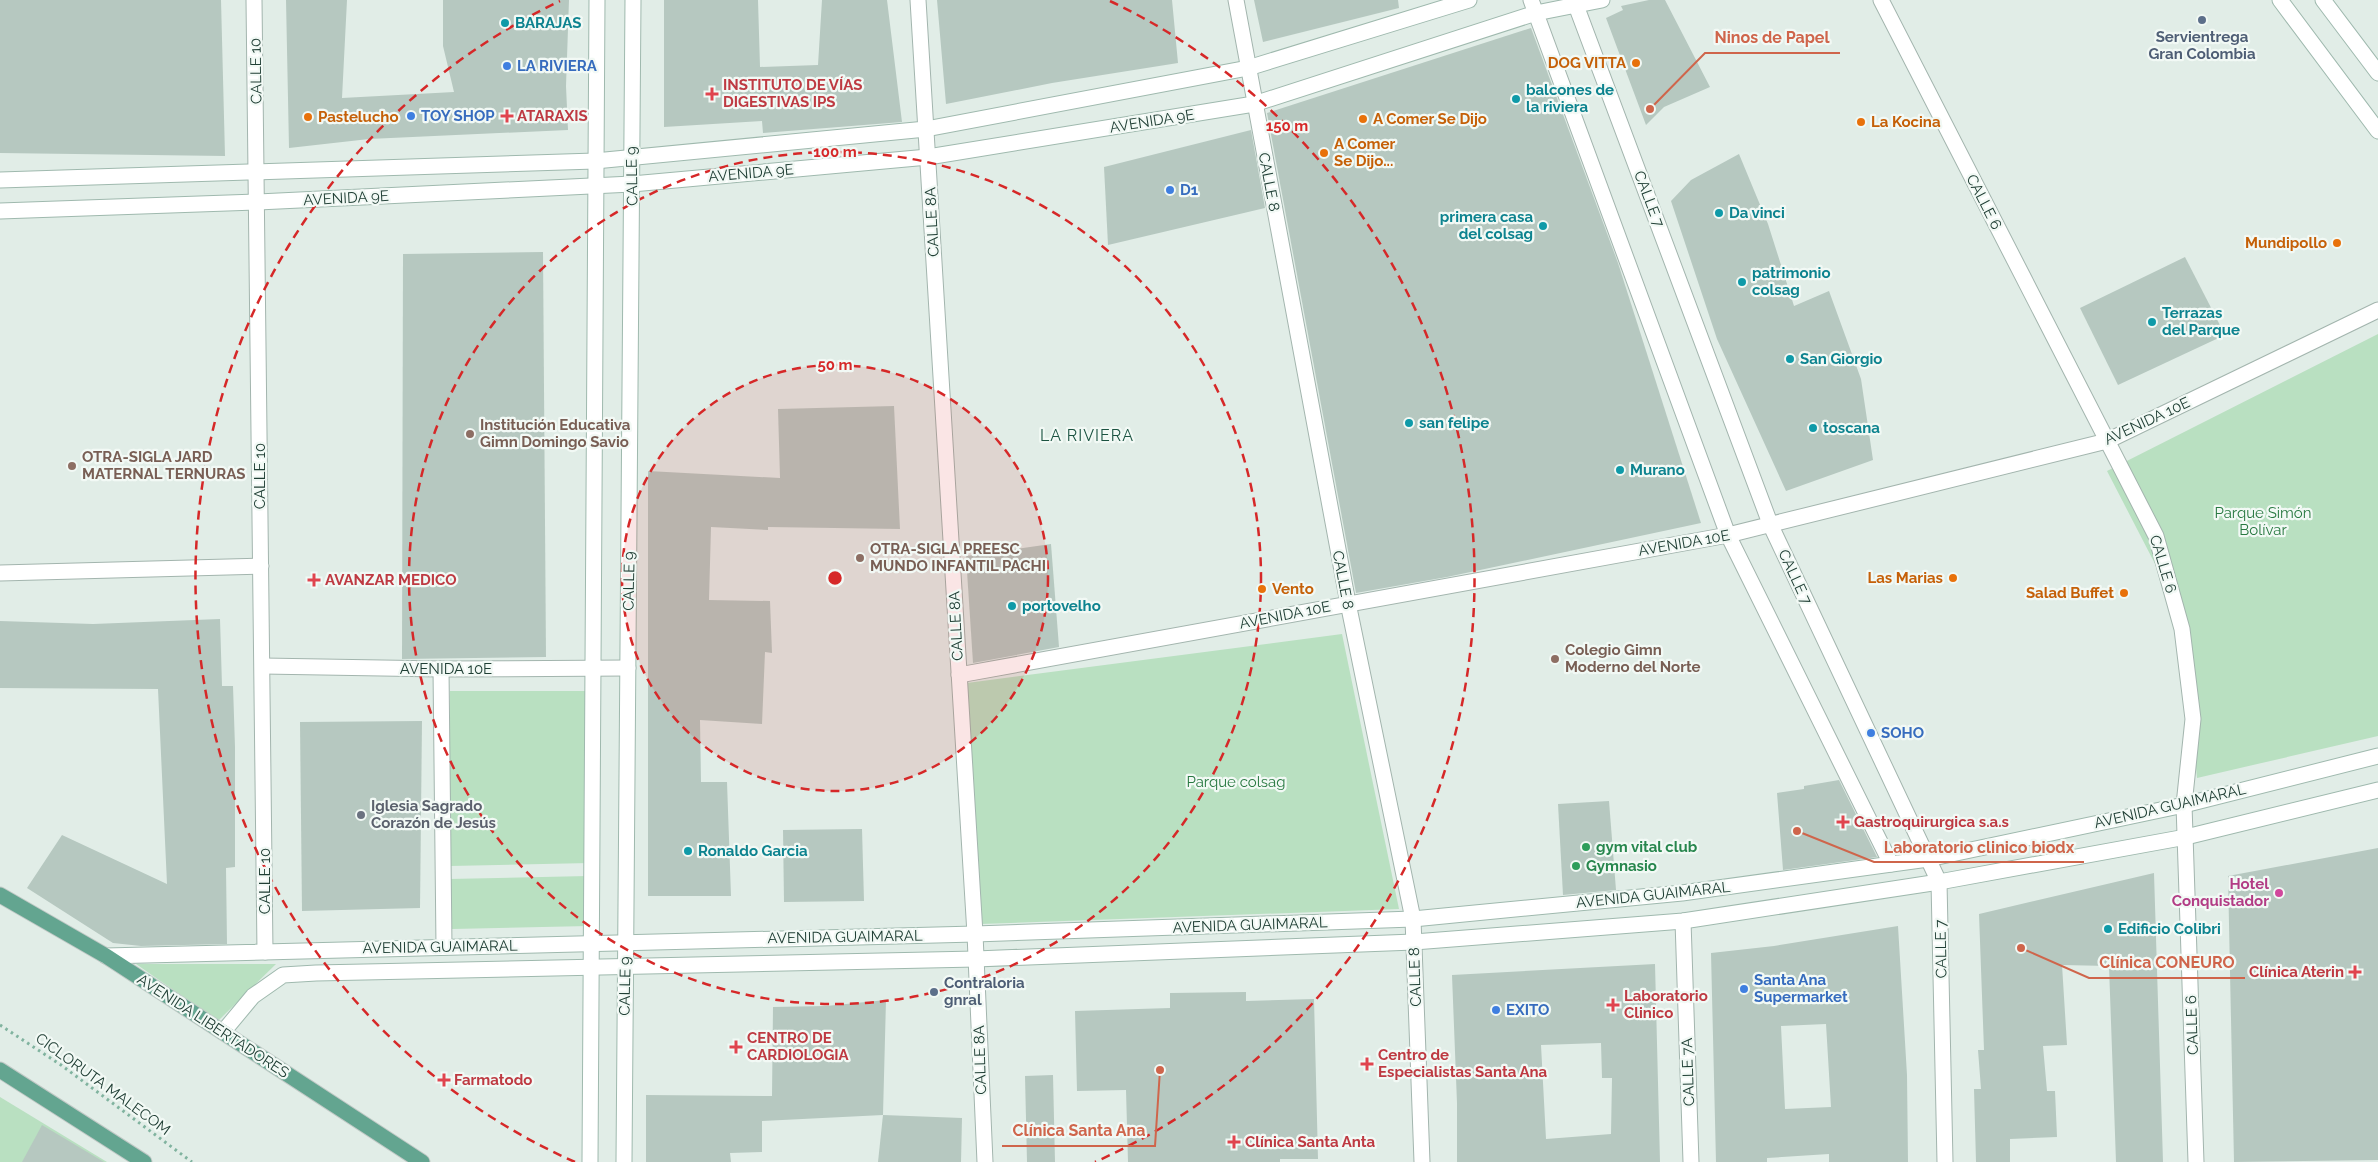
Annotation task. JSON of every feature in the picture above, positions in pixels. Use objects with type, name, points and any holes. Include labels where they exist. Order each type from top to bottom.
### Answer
[{"type":"main road","name":"AVENIDA LIBERTADORES","points":[[0,895],[106,956],[422,1162]]},
{"type":"main road","points":[[0,1070],[144,1162]]},
{"type":"street","name":"CALLE 10","points":[[254,0],[258,173],[265,952]]},
{"type":"street","points":[[590,1162],[595,161],[598,0]]},
{"type":"street","name":"CALLE 9","points":[[624,1162],[633,0]]},
{"type":"street","name":"CALLE 8A","points":[[918,0],[975,934],[985,1162]]},
{"type":"street","name":"CALLE 8","points":[[1236,0],[1348,603],[1414,919],[1422,1162]]},
{"type":"street","name":"AVENIDA 9E","points":[[0,180],[595,161],[926,129],[1248,68],[1469,0]]},
{"type":"street","name":"AVENIDA 9E","points":[[0,211],[258,202],[632,184],[928,157],[1254,104],[1533,7],[1602,0]]},
{"type":"street","name":"CALLE 6","points":[[1881,0],[2156,536],[2182,629],[2193,719],[2184,805],[2196,1162]]},
{"type":"street","points":[[2280,0],[2378,131]]},
{"type":"street","points":[[2323,0],[2378,73]]},
{"type":"street","name":"CALLE 7","points":[[1575,3],[1771,526],[1939,882],[1945,1162]]},
{"type":"street","points":[[1533,7],[1728,535],[1891,864]]},
{"type":"street","name":"AVENIDA 10E","points":[[959,675],[1728,535],[1771,526],[2107,441],[2378,310]]},
{"type":"street","points":[[0,573],[261,566]]},
{"type":"street","name":"AVENIDA 10E","points":[[263,666],[440,669],[628,668]]},
{"type":"street","points":[[440,669],[444,947]]},
{"type":"street","name":"AVENIDA GUAIMARAL","points":[[106,956],[975,934],[1414,919],[1682,893],[1928,859],[2184,805],[2378,756]]},
{"type":"street","name":"AVENIDA GUAIMARAL","points":[[222,1032],[252,996],[283,975],[976,959],[1414,942],[1683,922],[1939,882],[2186,836],[2378,790]]},
{"type":"street","name":"CALLE 7A","points":[[1683,922],[1691,1162]]},
{"type":"path","name":"CICLORUTA MALECOM","points":[[0,1025],[61,1065],[192,1162]]},
{"type":"green space","name":"Parque Simón Bolívar","points":[[2378,334],[2378,736],[2197,778],[2182,616],[2107,471]]},
{"type":"green space","name":"Parque colsag","points":[[1342,634],[1399,909],[981,924],[967,683]]},
{"type":"green space","points":[[450,691],[589,691],[590,863],[450,866]]},
{"type":"green space","points":[[588,876],[589,926],[452,929],[449,879]]},
{"type":"green space","points":[[136,964],[276,964],[218,1021]]},
{"type":"green space","points":[[0,1097],[107,1162],[0,1162]]},
{"type":"building","points":[[0,0],[221,0],[225,156],[0,153]]},
{"type":"building","points":[[286,0],[347,0],[342,98],[454,92],[443,46],[443,0],[569,0],[566,86],[568,130],[369,139],[289,148]]},
{"type":"building","points":[[664,0],[758,0],[760,67],[818,65],[822,0],[887,0],[902,122],[763,133],[762,121],[664,127]]},
{"type":"building","points":[[937,0],[1172,0],[1178,63],[1052,83],[946,104]]},
{"type":"building","points":[[1254,0],[1398,0],[1399,8],[1263,42]]},
{"type":"building","points":[[1649,0],[1665,0],[1710,87],[1664,107],[1646,125],[1606,18],[1623,10],[1621,6]]},
{"type":"building","points":[[1531,28],[1618,263],[1701,523],[1447,577],[1356,593],[1267,113]]},
{"type":"building","name":"D1","points":[[1251,130],[1265,208],[1108,245],[1104,167]]},
{"type":"building","points":[[1739,154],[1768,224],[1794,306],[1829,291],[1861,379],[1873,460],[1786,491],[1717,339],[1671,201],[1691,180]]},
{"type":"building","points":[[543,252],[546,657],[402,659],[403,254]]},
{"type":"building","name":"Terrazas del Parque","points":[[2185,257],[2225,335],[2118,385],[2080,308]]},
{"type":"building","points":[[894,406],[900,529],[768,527],[768,530],[711,527],[709,600],[770,601],[772,653],[765,652],[762,724],[700,720],[701,782],[727,782],[731,896],[648,896],[648,471],[780,478],[778,409]]},
{"type":"building","name":"portovelho","points":[[1051,544],[1059,647],[973,663],[966,556]]},
{"type":"building","points":[[220,619],[222,686],[233,686],[235,747],[235,867],[226,868],[227,944],[141,946],[113,943],[27,888],[62,835],[167,884],[158,689],[0,688],[0,621],[93,624]]},
{"type":"building","name":"Iglesia Sagrado Corazón de Jesús","points":[[422,721],[420,908],[302,911],[300,722]]},
{"type":"building","name":"Gastroquirurgica s.a.s","points":[[1839,780],[1877,857],[1783,870],[1777,793],[1804,789],[1804,786]]},
{"type":"building","name":"gym vital club","points":[[1609,801],[1616,890],[1563,895],[1558,804]]},
{"type":"building","points":[[862,829],[864,901],[784,902],[783,830]]},
{"type":"building","points":[[2378,848],[2378,1160],[2234,1162],[2228,876]]},
{"type":"building","points":[[2154,873],[2163,1162],[2116,1162],[2109,966],[2062,965],[2067,1045],[2043,1046],[2047,1091],[2055,1091],[2057,1137],[2010,1139],[2010,1162],[1976,1162],[1974,1089],[1981,1089],[1978,1050],[1984,1050],[1979,914]]},
{"type":"building","points":[[1898,926],[1907,1075],[1908,1162],[1829,1162],[1829,1154],[1767,1158],[1767,1162],[1716,1162],[1711,953],[1774,946]],"holes":[[[1826,1024],[1831,1107],[1785,1109],[1781,1026]]]},
{"type":"building","points":[[1655,964],[1660,1162],[1457,1162],[1457,1103],[1452,975]],"holes":[[[1601,1043],[1602,1078],[1612,1078],[1611,1134],[1546,1139],[1541,1045]]]},
{"type":"building","points":[[1246,992],[1246,1001],[1314,999],[1318,1159],[1280,1159],[1280,1162],[1128,1162],[1126,1090],[1077,1091],[1075,1011],[1170,1008],[1170,993]]},
{"type":"building","points":[[886,1000],[883,1115],[762,1121],[762,1152],[730,1153],[731,1162],[646,1162],[646,1095],[772,1096],[773,1007],[826,1006]]},
{"type":"building","points":[[1053,1075],[1055,1162],[1027,1162],[1025,1076]]},
{"type":"building","points":[[883,1115],[962,1118],[961,1162],[878,1162]]},
{"type":"building","points":[[42,1125],[104,1162],[22,1162]]},
{"type":"place","name":"Servientrega Gran Colombia","points":[[2202,20]]},
{"type":"place","name":"BARAJAS","points":[[505,23]]},
{"type":"place","name":"DOG VITTA","points":[[1636,63]]},
{"type":"place","name":"LA RIVIERA","points":[[507,66]]},
{"type":"place","name":"INSTITUTO DE VÍAS DIGESTIVAS IPS","points":[[712,94]]},
{"type":"place","name":"balcones de la riviera","points":[[1516,99]]},
{"type":"place","name":"Ninos de Papel","points":[[1650,109]]},
{"type":"place","name":"TOY SHOP","points":[[411,116]]},
{"type":"place","name":"ATARAXIS","points":[[507,116]]},
{"type":"place","name":"Pastelucho","points":[[308,117]]},
{"type":"place","name":"A Comer Se Dijo","points":[[1363,119]]},
{"type":"place","name":"La Kocina","points":[[1861,122]]},
{"type":"place","name":"A Comer Se Dijo...","points":[[1324,153]]},
{"type":"place","name":"D1","points":[[1170,190]]},
{"type":"place","name":"Da vinci","points":[[1719,213]]},
{"type":"place","name":"primera casa del colsag","points":[[1543,226]]},
{"type":"place","name":"Mundipollo","points":[[2337,243]]},
{"type":"place","name":"patrimonio colsag","points":[[1742,282]]},
{"type":"place","name":"Terrazas del Parque","points":[[2152,322]]},
{"type":"place","name":"San Giorgio","points":[[1790,359]]},
{"type":"place","name":"san felipe","points":[[1409,423]]},
{"type":"place","name":"toscana","points":[[1813,428]]},
{"type":"place","name":"Institución Educativa Gimn Domingo Savio","points":[[470,434]]},
{"type":"place","name":"OTRA-SIGLA JARD MATERNAL TERNURAS","points":[[72,466]]},
{"type":"place","name":"Murano","points":[[1620,470]]},
{"type":"place","name":"OTRA-SIGLA PREESC MUNDO INFANTIL PACHI","points":[[860,558]]},
{"type":"place","name":"Las Marias","points":[[1953,578]]},
{"type":"place","name":"AVANZAR MEDICO","points":[[314,580]]},
{"type":"place","name":"Vento","points":[[1262,589]]},
{"type":"place","name":"Salad Buffet","points":[[2124,593]]},
{"type":"place","name":"portovelho","points":[[1012,606]]},
{"type":"place","name":"Colegio Gimn Moderno del Norte","points":[[1555,659]]},
{"type":"place","name":"SOHO","points":[[1871,733]]},
{"type":"place","name":"Iglesia Sagrado Corazón de Jesús","points":[[361,815]]},
{"type":"place","name":"Gastroquirurgica s.a.s","points":[[1843,822]]},
{"type":"place","name":"Laboratorio clinico biodx","points":[[1797,831]]},
{"type":"place","name":"gym vital club","points":[[1586,847]]},
{"type":"place","name":"Ronaldo Garcia","points":[[688,851]]},
{"type":"place","name":"Gymnasio","points":[[1576,866]]},
{"type":"place","name":"Hotel Conquistador","points":[[2279,893]]},
{"type":"place","name":"Edificio Colibri","points":[[2108,929]]},
{"type":"place","name":"Clínica CONEURO","points":[[2021,948]]},
{"type":"place","name":"Clínica Aterin","points":[[2355,972]]},
{"type":"place","name":"Santa Ana Supermarket","points":[[1744,989]]},
{"type":"place","name":"Contraloria gnral","points":[[934,992]]},
{"type":"place","name":"Laboratorio Clinico","points":[[1613,1005]]},
{"type":"place","name":"EXITO","points":[[1496,1010]]},
{"type":"place","name":"CENTRO DE CARDIOLOGIA","points":[[736,1047]]},
{"type":"place","name":"Centro de Especialistas Santa Ana","points":[[1367,1064]]},
{"type":"place","name":"Clínica Santa Ana","points":[[1160,1070]]},
{"type":"place","name":"Farmatodo","points":[[444,1080]]},
{"type":"place","name":"Clínica Santa Anta","points":[[1234,1142]]},
{"type":"district","name":"LA RIVIERA","points":[[1087,435]]}]
